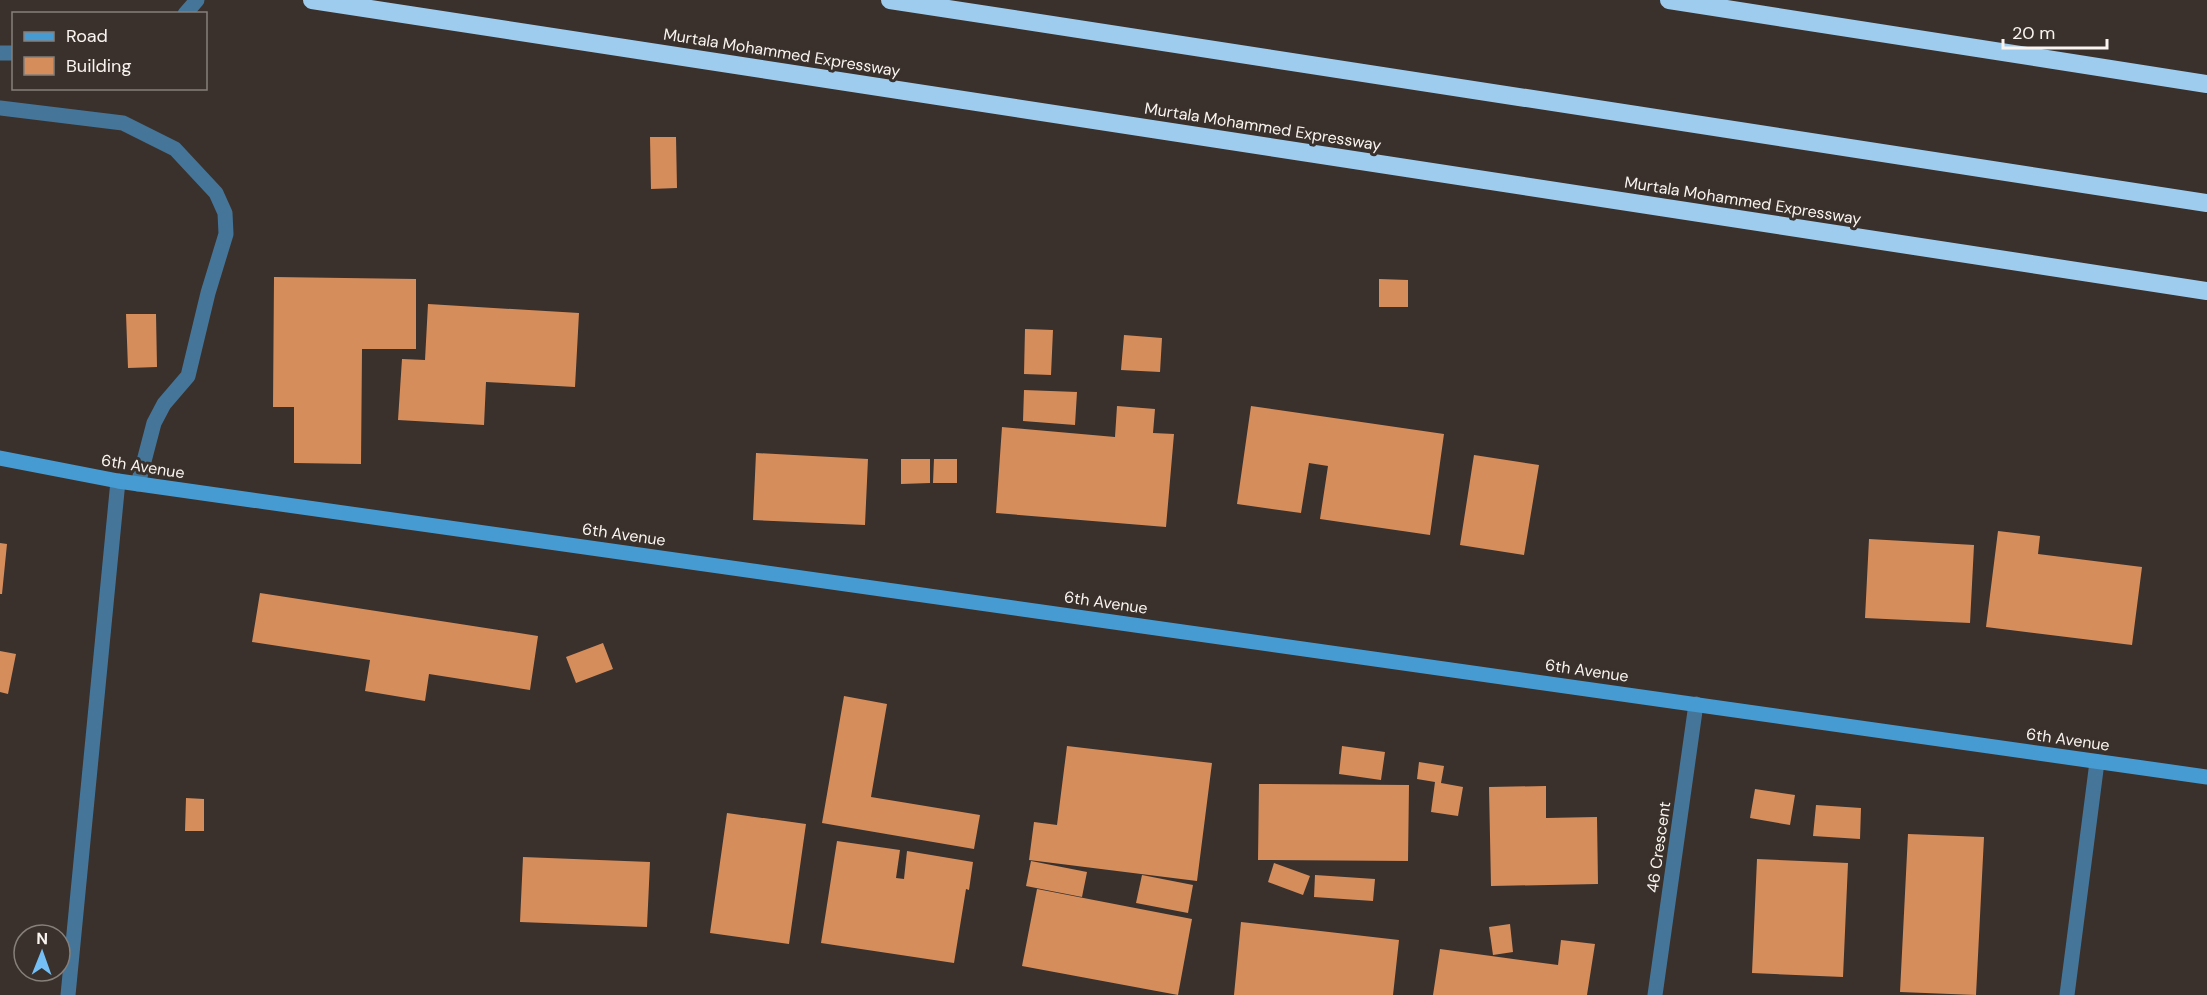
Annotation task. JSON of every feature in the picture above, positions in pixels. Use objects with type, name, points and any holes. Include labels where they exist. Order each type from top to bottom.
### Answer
[{"type":"highway","name":"Murtala Mohammed Expressway","points":[[312,0],[2207,291]]},
{"type":"highway","points":[[890,0],[2207,203]]},
{"type":"highway","points":[[1669,0],[2207,84]]},
{"type":"street","points":[[187,12],[197,0]]},
{"type":"street","points":[[0,108],[123,123],[175,149],[216,193],[225,213],[226,234],[208,293],[188,376],[164,404],[154,423],[138,484]]},
{"type":"street","name":"6th Avenue","points":[[0,458],[138,484],[2207,777]]},
{"type":"street","points":[[68,995],[118,481]]},
{"type":"street","name":"46 Crescent","points":[[1654,995],[1696,704]]},
{"type":"street","points":[[2067,995],[2097,762]]},
{"type":"building","points":[[650,137],[676,137],[677,188],[651,189]]},
{"type":"building","points":[[274,277],[416,279],[416,349],[362,349],[361,464],[294,463],[294,407],[273,407]]},
{"type":"building","points":[[1379,279],[1408,280],[1408,307],[1379,307]]},
{"type":"building","points":[[428,304],[579,313],[575,387],[486,382],[484,425],[398,420],[402,359],[425,360]]},
{"type":"building","points":[[126,314],[156,314],[157,367],[128,368]]},
{"type":"building","points":[[1025,329],[1053,330],[1051,375],[1024,374]]},
{"type":"building","points":[[1124,335],[1162,338],[1160,372],[1121,370]]},
{"type":"building","points":[[1024,390],[1077,392],[1075,425],[1023,421]]},
{"type":"building","points":[[1117,406],[1155,409],[1153,433],[1174,434],[1166,527],[996,513],[1002,427],[1115,437]]},
{"type":"building","points":[[1251,406],[1444,434],[1430,535],[1320,519],[1328,466],[1309,463],[1301,513],[1237,504]]},
{"type":"building","points":[[756,453],[868,459],[865,525],[753,520]]},
{"type":"building","points":[[1474,455],[1539,465],[1524,555],[1460,545]]},
{"type":"building","points":[[901,459],[930,459],[930,483],[901,484]]},
{"type":"building","points":[[934,459],[957,459],[957,483],[933,483]]},
{"type":"building","points":[[1998,531],[2040,536],[2038,554],[2142,567],[2132,645],[1986,627]]},
{"type":"building","points":[[1869,539],[1974,545],[1970,623],[1865,618]]},
{"type":"building","points":[[0,543],[7,544],[2,594],[0,594]]},
{"type":"building","points":[[260,593],[538,636],[530,690],[429,674],[425,701],[365,691],[370,660],[252,642]]},
{"type":"building","points":[[603,643],[613,669],[576,683],[566,657]]},
{"type":"building","points":[[0,651],[16,654],[8,694],[0,692]]},
{"type":"building","points":[[844,696],[887,704],[871,797],[980,815],[974,849],[822,823]]},
{"type":"building","points":[[1067,746],[1212,763],[1197,881],[1029,860],[1034,822],[1057,825]]},
{"type":"building","points":[[1342,746],[1385,752],[1381,780],[1339,774]]},
{"type":"building","points":[[1419,762],[1444,766],[1441,783],[1463,787],[1458,816],[1431,812],[1435,782],[1417,779]]},
{"type":"building","points":[[1259,784],[1409,785],[1408,861],[1258,860]]},
{"type":"building","points":[[1546,786],[1546,818],[1597,817],[1598,884],[1491,886],[1489,787]]},
{"type":"building","points":[[1755,789],[1795,795],[1790,825],[1750,818]]},
{"type":"building","points":[[186,798],[204,799],[204,831],[185,831]]},
{"type":"building","points":[[1816,805],[1861,808],[1860,839],[1813,836]]},
{"type":"building","points":[[727,813],[806,824],[789,944],[710,933]]},
{"type":"building","points":[[1908,834],[1984,837],[1976,995],[1900,992]]},
{"type":"building","points":[[837,841],[900,850],[896,878],[904,879],[907,851],[973,862],[969,890],[966,889],[954,963],[821,943]]},
{"type":"building","points":[[523,857],[650,862],[647,927],[520,922]]},
{"type":"building","points":[[1757,859],[1848,863],[1843,977],[1752,973]]},
{"type":"building","points":[[1031,861],[1087,872],[1082,897],[1026,886]]},
{"type":"building","points":[[1274,863],[1310,876],[1303,895],[1268,882]]},
{"type":"building","points":[[1142,875],[1193,885],[1188,913],[1136,903]]},
{"type":"building","points":[[1315,875],[1375,879],[1373,901],[1314,897]]},
{"type":"building","points":[[1037,889],[1192,919],[1178,995],[1022,966]]},
{"type":"building","points":[[1241,922],[1399,940],[1393,995],[1234,995]]},
{"type":"building","points":[[1510,924],[1513,952],[1493,955],[1489,927]]},
{"type":"building","points":[[1561,940],[1595,944],[1587,995],[1433,995],[1440,949],[1558,965]]}]
